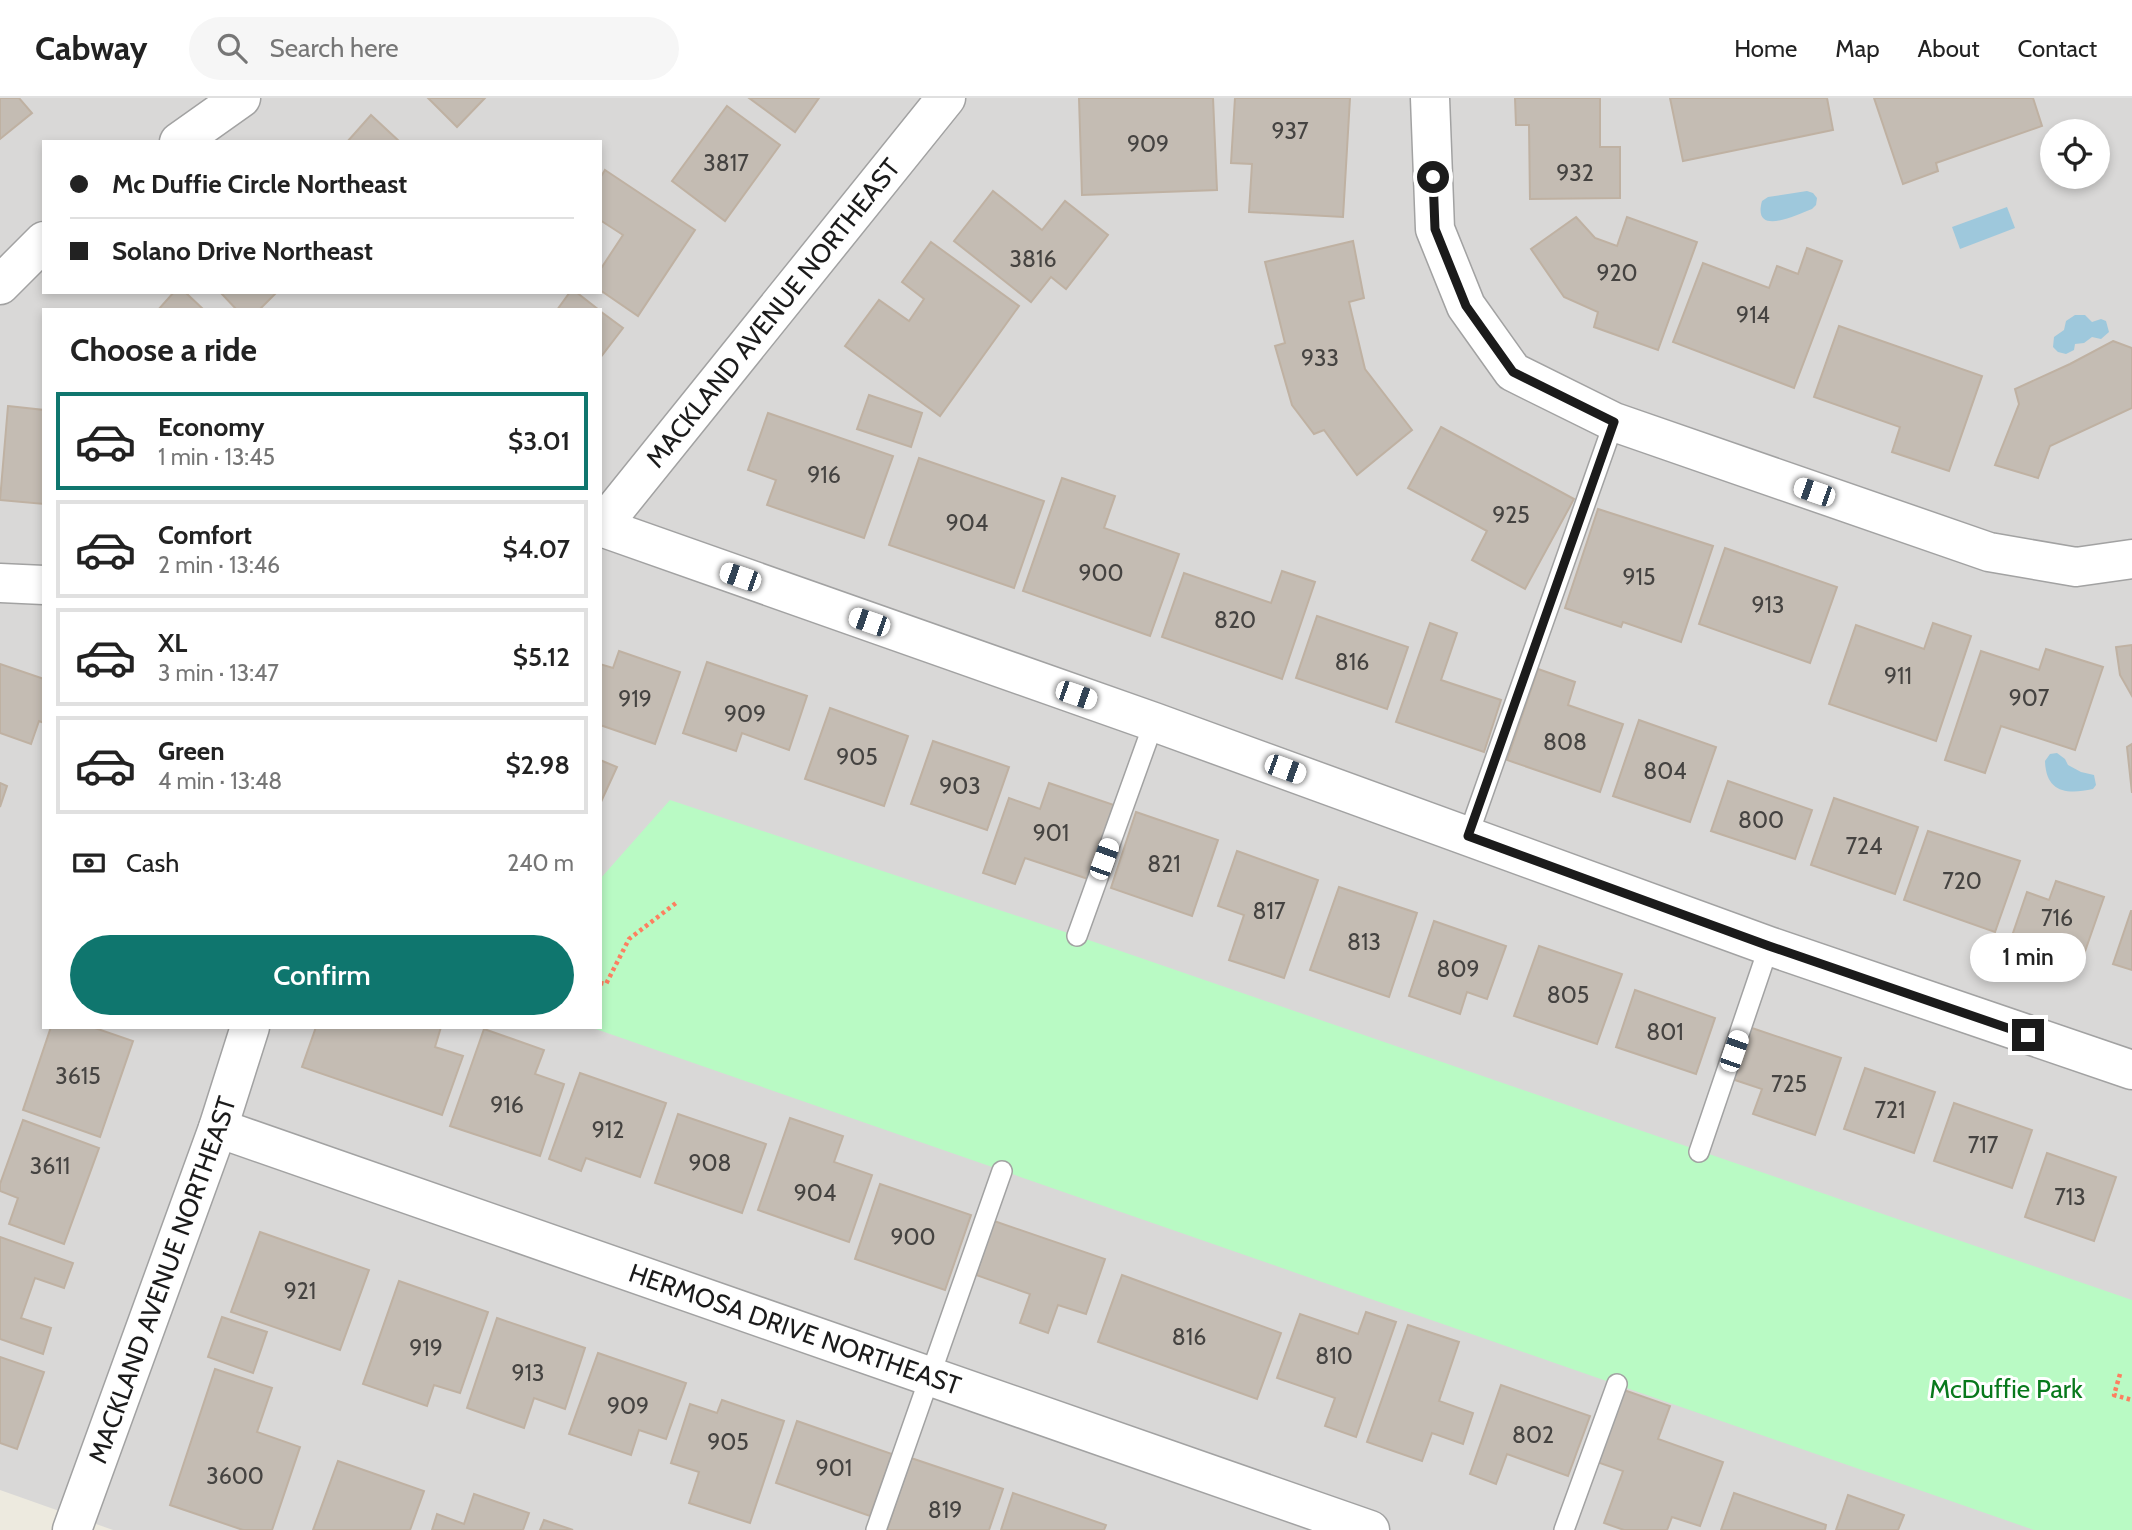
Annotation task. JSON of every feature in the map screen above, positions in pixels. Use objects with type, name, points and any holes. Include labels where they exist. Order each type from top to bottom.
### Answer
[{"type":"street","points":[[182,140],[241,98]]},
{"type":"street","name":"MACKLAND AVENUE NORTHEAST","points":[[602,526],[946,98]]},
{"type":"street","points":[[1430,98],[1435,229],[1466,306],[1513,372],[1614,422],[1989,552],[2076,567],[2132,559]]},
{"type":"street","points":[[0,285],[42,243]]},
{"type":"street","points":[[602,527],[1154,722],[1769,946],[2132,1070]]},
{"type":"street","points":[[0,583],[42,585]]},
{"type":"street","name":"MACKLAND AVENUE NORTHEAST","points":[[72,1530],[218,1128],[249,1029]]},
{"type":"street","name":"HERMOSA DRIVE NORTHEAST","points":[[218,1128],[1370,1530]]},
{"type":"lane","points":[[1468,836],[1614,422]]},
{"type":"lane","points":[[1077,936],[1154,722]]},
{"type":"lane","points":[[1699,1152],[1769,946]]},
{"type":"lane","points":[[876,1530],[1002,1171]]},
{"type":"lane","points":[[1564,1530],[1617,1384]]},
{"type":"path","points":[[602,983],[607,984],[629,939],[676,903]]},
{"type":"path","points":[[2120,1374],[2114,1395],[2132,1400]]},
{"type":"shaded area","points":[[0,98],[2132,98],[2132,1530],[113,1530],[0,1490]]},
{"type":"green space","name":"McDuffie Park","points":[[670,800],[1077,936],[2132,1300],[2132,1530],[2034,1530],[596,1029],[602,1029],[602,877]]},
{"type":"water","points":[[1807,191],[1817,198],[1812,209],[1777,221],[1763,218],[1762,201],[1768,197]]},
{"type":"water","points":[[2007,207],[2015,228],[1960,249],[1952,227]]},
{"type":"water","points":[[2075,315],[2085,315],[2092,322],[2101,319],[2106,321],[2109,332],[2101,339],[2092,337],[2084,343],[2075,344],[2074,350],[2066,354],[2058,352],[2053,347],[2054,337],[2064,330],[2066,321]]},
{"type":"water","points":[[2057,753],[2068,765],[2094,775],[2096,785],[2093,789],[2074,792],[2059,789],[2054,785],[2046,771],[2045,761],[2050,754]]},
{"type":"building","points":[[0,98],[19,98],[32,113],[0,139]]},
{"type":"building","points":[[428,98],[485,98],[457,127]]},
{"type":"building","points":[[749,98],[819,98],[795,132]]},
{"type":"building","points":[[1079,98],[1213,98],[1217,190],[1082,195]]},
{"type":"building","points":[[1235,98],[1350,98],[1343,217],[1249,212],[1252,164],[1231,163]]},
{"type":"building","points":[[1515,98],[1600,98],[1600,147],[1620,147],[1620,198],[1530,199],[1529,125],[1516,125]]},
{"type":"building","points":[[1670,98],[1827,98],[1833,130],[1683,161]]},
{"type":"building","points":[[1874,98],[2033,98],[2040,127],[1936,163],[1938,171],[1903,184]]},
{"type":"building","points":[[727,106],[780,145],[725,221],[672,181]]},
{"type":"building","points":[[371,115],[398,140],[349,140]]},
{"type":"building","points":[[605,170],[695,230],[638,316],[602,291],[602,267],[623,235],[602,221],[602,175]]},
{"type":"building","points":[[993,191],[1042,230],[1065,201],[1108,235],[1066,289],[1051,277],[1031,302],[954,241]]},
{"type":"building","points":[[1576,217],[1595,238],[1617,246],[1627,217],[1697,242],[1658,350],[1594,327],[1598,312],[1564,297],[1531,249]]},
{"type":"building","points":[[1353,241],[1364,298],[1349,302],[1365,369],[1412,430],[1357,475],[1324,430],[1314,434],[1292,405],[1275,346],[1285,343],[1265,262]]},
{"type":"building","points":[[931,242],[1019,306],[940,416],[845,346],[879,300],[909,321],[924,299],[902,282]]},
{"type":"building","points":[[1807,248],[1842,261],[1794,388],[1673,342],[1703,263],[1769,288],[1777,266],[1798,274]]},
{"type":"building","points":[[172,294],[187,294],[202,308],[160,308]]},
{"type":"building","points":[[222,294],[275,294],[261,308],[235,308]]},
{"type":"building","points":[[569,294],[579,294],[596,308],[558,308]]},
{"type":"building","points":[[602,312],[623,328],[602,355]]},
{"type":"building","points":[[1839,326],[1982,376],[1949,471],[1892,452],[1900,427],[1814,397]]},
{"type":"building","points":[[2113,341],[2132,348],[2132,408],[2050,446],[2038,478],[1995,465],[2019,404],[2015,389]]},
{"type":"building","points":[[869,395],[922,413],[911,447],[857,429]]},
{"type":"building","points":[[8,406],[42,410],[42,504],[0,500]]},
{"type":"building","points":[[768,413],[893,456],[864,538],[767,505],[776,480],[748,470]]},
{"type":"building","points":[[1441,427],[1574,499],[1525,589],[1472,560],[1487,531],[1408,488]]},
{"type":"building","points":[[919,458],[1044,501],[1014,588],[889,545]]},
{"type":"building","points":[[1062,478],[1115,496],[1104,528],[1179,554],[1150,636],[1023,591]]},
{"type":"building","points":[[1598,509],[1713,546],[1681,642],[1623,622],[1621,627],[1565,608]]},
{"type":"building","points":[[1725,548],[1837,587],[1810,663],[1699,624]]},
{"type":"building","points":[[1282,571],[1315,582],[1282,679],[1162,637],[1184,573],[1271,603]]},
{"type":"building","points":[[1317,616],[1408,647],[1387,709],[1296,678]]},
{"type":"building","points":[[1430,623],[1457,633],[1441,680],[1501,700],[1484,752],[1396,722]]},
{"type":"building","points":[[1933,623],[1971,636],[1936,741],[1829,704],[1856,625],[1924,649]]},
{"type":"building","points":[[2132,645],[2132,696],[2120,675],[2116,647]]},
{"type":"building","points":[[2046,649],[2103,667],[2075,750],[2001,726],[1985,773],[1945,760],[1981,651],[2039,670]]},
{"type":"building","points":[[619,651],[680,672],[655,744],[602,726],[602,665],[613,668]]},
{"type":"building","points":[[707,662],[807,696],[789,750],[742,733],[736,751],[683,733]]},
{"type":"building","points":[[0,664],[42,678],[42,722],[39,721],[31,744],[0,733]]},
{"type":"building","points":[[1538,669],[1575,682],[1568,705],[1623,724],[1600,792],[1507,760]]},
{"type":"building","points":[[830,708],[908,736],[884,806],[805,779]]},
{"type":"building","points":[[1639,720],[1716,747],[1690,822],[1613,796]]},
{"type":"building","points":[[933,741],[1009,767],[987,830],[911,804]]},
{"type":"building","points":[[2132,744],[2132,793],[2127,747]]},
{"type":"building","points":[[602,761],[617,767],[602,800]]},
{"type":"building","points":[[1728,781],[1812,810],[1795,859],[1711,831]]},
{"type":"building","points":[[0,783],[7,786],[0,807]]},
{"type":"building","points":[[1049,783],[1114,805],[1088,879],[1025,858],[1015,884],[983,873],[1009,798],[1040,809]]},
{"type":"building","points":[[1834,798],[1918,827],[1895,894],[1811,865]]},
{"type":"building","points":[[1136,812],[1218,840],[1192,916],[1111,888]]},
{"type":"building","points":[[1928,831],[2020,861],[1995,932],[1904,900]]},
{"type":"building","points":[[1237,851],[1318,880],[1284,978],[1229,960],[1244,915],[1218,906]]},
{"type":"building","points":[[2056,881],[2104,897],[2082,960],[2012,936],[2027,892],[2049,900]]},
{"type":"building","points":[[1339,887],[1417,913],[1389,997],[1310,970]]},
{"type":"building","points":[[2132,911],[2132,970],[2113,964]]},
{"type":"building","points":[[1434,921],[1506,946],[1487,999],[1467,992],[1460,1014],[1409,996]]},
{"type":"building","points":[[1539,946],[1622,974],[1597,1044],[1514,1016]]},
{"type":"building","points":[[1635,990],[1715,1018],[1696,1074],[1616,1047]]},
{"type":"building","points":[[1749,1027],[1841,1058],[1815,1135],[1753,1114],[1762,1089],[1732,1079]]},
{"type":"building","points":[[50,1029],[98,1029],[133,1041],[100,1137],[23,1110]]},
{"type":"building","points":[[315,1029],[440,1029],[435,1047],[463,1056],[442,1115],[302,1067]]},
{"type":"building","points":[[484,1029],[544,1050],[535,1074],[564,1084],[540,1156],[450,1126]]},
{"type":"building","points":[[1865,1068],[1935,1092],[1914,1153],[1844,1129]]},
{"type":"building","points":[[580,1073],[666,1103],[640,1177],[586,1158],[581,1171],[549,1159]]},
{"type":"building","points":[[1954,1103],[2032,1130],[2012,1188],[1934,1161]]},
{"type":"building","points":[[678,1114],[766,1144],[742,1213],[655,1183]]},
{"type":"building","points":[[790,1118],[843,1136],[834,1162],[872,1175],[849,1242],[758,1210]]},
{"type":"building","points":[[23,1120],[99,1148],[64,1244],[9,1224],[18,1198],[0,1191],[0,1184]]},
{"type":"building","points":[[2047,1153],[2116,1177],[2094,1241],[2025,1217]]},
{"type":"building","points":[[880,1184],[971,1215],[945,1290],[855,1259]]},
{"type":"building","points":[[994,1221],[1105,1259],[1086,1314],[1058,1305],[1048,1333],[1020,1323],[1030,1294],[976,1275]]},
{"type":"building","points":[[260,1232],[369,1270],[340,1350],[231,1312]]},
{"type":"building","points":[[0,1237],[73,1263],[64,1288],[35,1278],[21,1318],[51,1328],[43,1354],[0,1339]]},
{"type":"building","points":[[1122,1275],[1281,1333],[1257,1399],[1098,1342]]},
{"type":"building","points":[[399,1281],[488,1312],[460,1393],[434,1385],[427,1406],[363,1384]]},
{"type":"building","points":[[1366,1312],[1396,1322],[1356,1437],[1325,1426],[1335,1398],[1277,1378],[1300,1314],[1358,1334]]},
{"type":"building","points":[[222,1317],[267,1332],[253,1373],[208,1357]]},
{"type":"building","points":[[497,1318],[585,1348],[565,1409],[534,1398],[524,1428],[467,1408]]},
{"type":"building","points":[[1408,1325],[1459,1342],[1439,1401],[1473,1413],[1463,1444],[1432,1433],[1422,1461],[1367,1442]]},
{"type":"building","points":[[598,1353],[686,1383],[666,1439],[639,1430],[631,1455],[569,1434]]},
{"type":"building","points":[[0,1357],[44,1372],[17,1449],[0,1443]]},
{"type":"building","points":[[215,1369],[272,1388],[257,1432],[300,1447],[272,1530],[243,1530],[170,1505]]},
{"type":"building","points":[[1501,1385],[1590,1416],[1568,1476],[1507,1454],[1496,1484],[1470,1474]]},
{"type":"building","points":[[1621,1389],[1670,1406],[1658,1439],[1723,1462],[1700,1526],[1672,1517],[1667,1530],[1624,1530],[1604,1523],[1623,1471],[1594,1461]]},
{"type":"building","points":[[722,1400],[784,1421],[750,1523],[689,1503],[699,1472],[671,1463],[690,1404],[717,1413]]},
{"type":"building","points":[[797,1421],[892,1454],[870,1516],[776,1483]]},
{"type":"building","points":[[911,1458],[1003,1489],[989,1530],[887,1530]]},
{"type":"building","points":[[338,1461],[424,1491],[410,1530],[313,1530]]},
{"type":"building","points":[[1013,1493],[1106,1525],[1104,1530],[1001,1530]]},
{"type":"building","points":[[1734,1493],[1826,1525],[1825,1530],[1721,1530]]},
{"type":"building","points":[[474,1494],[529,1513],[523,1530],[432,1530],[437,1514],[464,1524]]},
{"type":"building","points":[[1848,1495],[1904,1515],[1898,1530],[1836,1530]]},
{"type":"building","points":[[544,1520],[573,1530],[540,1530]]},
{"type":"route","points":[[1433,177],[1435,229],[1466,306],[1513,372],[1614,422],[1468,836],[1769,946],[2028,1035]]}]
